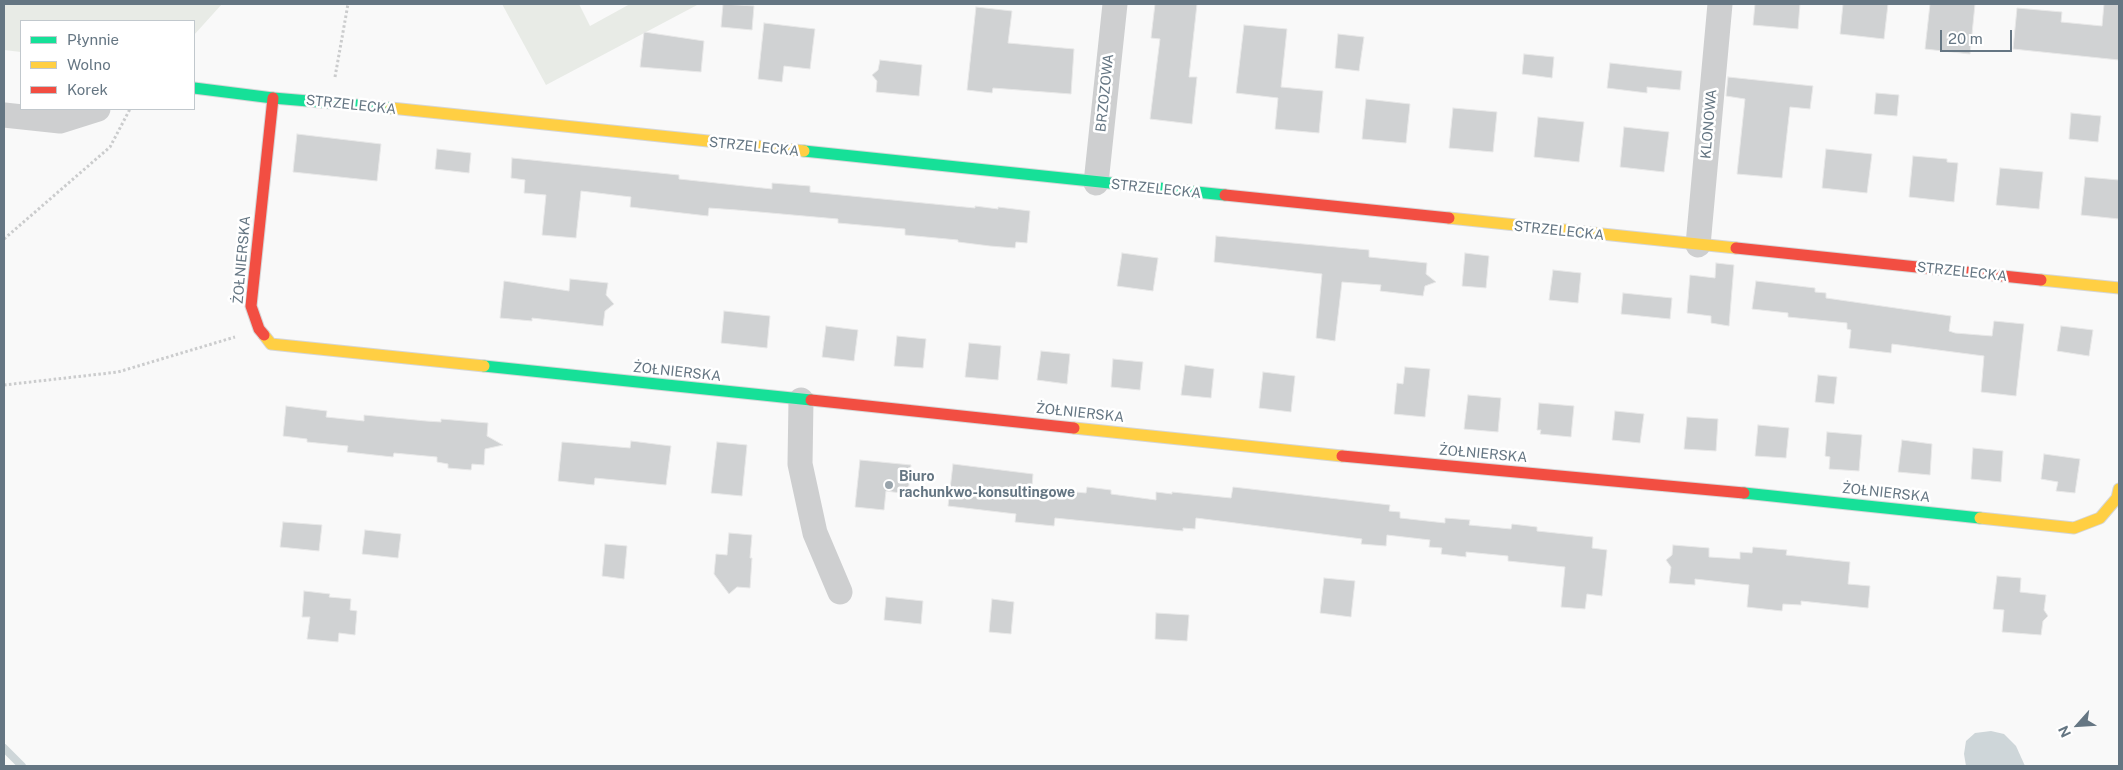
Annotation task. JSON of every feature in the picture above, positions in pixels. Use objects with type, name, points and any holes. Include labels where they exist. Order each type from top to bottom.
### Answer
[{"type":"street","name":"BRZOZOWA","points":[[1096,183],[1115,4]]},
{"type":"street","name":"KLONOWA","points":[[1698,245],[1720,4]]},
{"type":"street","name":"STRZELECKA","points":[[195,88],[273,98],[330,102],[2119,288]]},
{"type":"street","name":"ŻOŁNIERSKA","points":[[273,98],[251,306],[259,329],[271,344],[1373,459],[1715,490],[2074,528],[2100,518],[2117,498],[2119,489]]},
{"type":"street","points":[[4,115],[60,121],[95,110]]},
{"type":"street","points":[[801,400],[800,464],[815,533],[840,592]]},
{"type":"path","points":[[330,102],[348,4]]},
{"type":"path","points":[[4,239],[110,147],[129,110]]},
{"type":"path","points":[[4,385],[118,372],[259,329]]},
{"type":"shaded area","points":[[4,4],[222,4],[195,34],[195,20],[20,20],[20,52],[4,50]]},
{"type":"shaded area","points":[[502,4],[579,4],[590,26],[630,4],[699,4],[546,85]]},
{"type":"shaded area","points":[[1991,731],[2004,734],[2016,746],[2025,766],[1966,766],[1964,754],[1966,741],[1975,733]]},
{"type":"building","points":[[723,4],[754,6],[752,30],[721,27]]},
{"type":"building","points":[[1155,4],[1197,4],[1189,77],[1197,77],[1192,124],[1150,119],[1160,39],[1151,38]]},
{"type":"building","points":[[1755,4],[1800,4],[1798,29],[1753,25]]},
{"type":"building","points":[[1843,4],[1888,4],[1884,39],[1840,34]]},
{"type":"building","points":[[1930,4],[1975,4],[1970,54],[1925,49]]},
{"type":"building","points":[[2104,4],[2119,4],[2119,60],[2013,49],[2017,8],[2062,12],[2061,22],[2102,26]]},
{"type":"building","points":[[976,7],[1012,11],[1008,43],[1074,49],[1071,94],[993,88],[992,93],[967,90]]},
{"type":"building","points":[[764,23],[815,29],[810,69],[784,66],[782,82],[758,79]]},
{"type":"building","points":[[1244,25],[1287,29],[1281,87],[1323,91],[1319,133],[1275,129],[1278,98],[1236,93]]},
{"type":"building","points":[[644,32],[704,41],[701,72],[640,67]]},
{"type":"building","points":[[1338,34],[1364,37],[1359,71],[1335,68]]},
{"type":"building","points":[[1524,54],[1554,57],[1552,78],[1522,74]]},
{"type":"building","points":[[880,60],[922,65],[919,96],[876,92],[877,81],[872,75],[878,70]]},
{"type":"building","points":[[1610,63],[1682,71],[1680,90],[1647,87],[1647,93],[1607,88]]},
{"type":"building","points":[[1728,77],[1813,86],[1810,109],[1790,107],[1782,178],[1737,174],[1745,99],[1726,96]]},
{"type":"building","points":[[1876,93],[1899,95],[1897,116],[1874,114]]},
{"type":"building","points":[[1366,99],[1410,104],[1406,143],[1362,139]]},
{"type":"building","points":[[1453,108],[1497,112],[1493,152],[1449,148]]},
{"type":"building","points":[[2071,113],[2101,116],[2098,142],[2069,139]]},
{"type":"building","points":[[1538,117],[1584,122],[1579,162],[1534,157]]},
{"type":"building","points":[[1624,127],[1669,132],[1664,172],[1620,167]]},
{"type":"building","points":[[297,134],[381,144],[377,181],[293,172]]},
{"type":"building","points":[[437,149],[471,153],[469,173],[435,169]]},
{"type":"building","points":[[1826,149],[1872,154],[1867,193],[1822,188]]},
{"type":"building","points":[[1913,156],[1947,159],[1947,162],[1958,163],[1954,202],[1909,197]]},
{"type":"building","points":[[512,158],[679,175],[679,179],[772,189],[772,183],[810,186],[810,192],[975,208],[975,206],[998,209],[998,207],[1030,211],[1027,243],[1016,242],[1015,248],[958,242],[958,240],[905,235],[905,229],[838,223],[838,219],[709,208],[708,216],[630,207],[631,197],[581,191],[576,238],[542,235],[546,195],[524,193],[525,180],[511,178]]},
{"type":"building","points":[[2000,168],[2043,172],[2039,209],[1996,205]]},
{"type":"building","points":[[2085,177],[2119,180],[2119,219],[2081,215]]},
{"type":"building","points":[[1216,236],[1369,250],[1369,257],[1427,263],[1426,274],[1436,282],[1425,286],[1423,296],[1380,291],[1381,285],[1342,282],[1335,341],[1316,338],[1322,274],[1214,262]]},
{"type":"building","points":[[1122,253],[1158,258],[1153,291],[1117,286]]},
{"type":"building","points":[[1465,253],[1489,256],[1486,288],[1462,286]]},
{"type":"building","points":[[1716,263],[1734,265],[1729,326],[1711,323],[1711,316],[1687,313],[1690,275],[1715,278]]},
{"type":"building","points":[[1553,270],[1581,273],[1578,303],[1549,300]]},
{"type":"building","points":[[570,279],[608,283],[606,295],[614,304],[605,311],[603,326],[532,318],[532,321],[500,318],[504,281],[569,291]]},
{"type":"building","points":[[1756,281],[1815,288],[1815,292],[1826,293],[1826,298],[1951,316],[1949,331],[1955,333],[1992,336],[1994,321],[2024,324],[2016,396],[1981,392],[1984,356],[1892,344],[1891,353],[1849,348],[1851,330],[1847,329],[1847,323],[1788,317],[1788,313],[1752,309]]},
{"type":"building","points":[[1623,293],[1672,298],[1670,319],[1621,314]]},
{"type":"building","points":[[724,311],[770,316],[767,348],[721,343]]},
{"type":"building","points":[[826,326],[858,330],[854,361],[822,357]]},
{"type":"building","points":[[2061,326],[2093,330],[2089,356],[2057,351]]},
{"type":"building","points":[[897,336],[926,339],[923,368],[894,366]]},
{"type":"building","points":[[969,343],[1001,346],[998,380],[965,377]]},
{"type":"building","points":[[1041,351],[1070,354],[1067,384],[1037,380]]},
{"type":"building","points":[[1113,359],[1143,362],[1140,390],[1111,387]]},
{"type":"building","points":[[1185,365],[1214,369],[1211,398],[1181,395]]},
{"type":"building","points":[[1405,367],[1430,369],[1425,417],[1394,414],[1397,383],[1403,384]]},
{"type":"building","points":[[1263,372],[1295,376],[1291,412],[1259,408]]},
{"type":"building","points":[[1818,375],[1837,377],[1834,404],[1815,402]]},
{"type":"building","points":[[1468,395],[1501,398],[1498,432],[1464,429]]},
{"type":"building","points":[[1539,403],[1574,406],[1571,437],[1540,434],[1541,430],[1537,430]]},
{"type":"building","points":[[286,406],[327,411],[326,417],[364,421],[364,415],[441,422],[441,419],[488,423],[487,436],[503,445],[485,449],[484,465],[472,464],[471,470],[448,468],[448,464],[437,462],[437,457],[394,453],[393,457],[347,452],[348,446],[307,442],[307,439],[283,436]]},
{"type":"building","points":[[1615,411],[1644,414],[1640,443],[1612,440]]},
{"type":"building","points":[[1687,417],[1718,419],[1716,451],[1684,449]]},
{"type":"building","points":[[1758,425],[1789,428],[1786,458],[1755,456]]},
{"type":"building","points":[[1827,432],[1862,435],[1859,471],[1829,469],[1830,457],[1825,456]]},
{"type":"building","points":[[1902,440],[1932,444],[1930,475],[1898,472]]},
{"type":"building","points":[[631,441],[671,446],[666,485],[595,478],[594,485],[558,481],[562,442],[630,448]]},
{"type":"building","points":[[717,442],[747,445],[742,496],[711,493]]},
{"type":"building","points":[[1973,448],[2003,451],[2001,482],[1971,479]]},
{"type":"building","points":[[2044,454],[2080,459],[2075,493],[2056,491],[2058,482],[2041,479]]},
{"type":"building","points":[[860,460],[911,465],[908,494],[886,491],[884,510],[855,507]]},
{"type":"building","points":[[953,464],[1033,474],[1032,488],[1086,493],[1087,487],[1111,490],[1111,494],[1156,500],[1156,492],[1231,498],[1233,487],[1390,505],[1389,511],[1400,512],[1400,518],[1445,523],[1445,518],[1470,520],[1469,525],[1511,529],[1512,524],[1537,527],[1537,531],[1593,537],[1592,548],[1607,550],[1602,596],[1587,594],[1585,609],[1561,607],[1565,567],[1508,561],[1508,556],[1466,552],[1466,557],[1441,554],[1442,548],[1429,547],[1430,540],[1387,535],[1386,546],[1361,544],[1362,539],[1196,518],[1195,529],[1183,528],[1183,531],[1055,518],[1054,526],[1015,522],[1016,514],[948,506]]},
{"type":"building","points":[[283,522],[322,525],[319,551],[280,547]]},
{"type":"building","points":[[365,530],[401,534],[398,558],[362,554]]},
{"type":"building","points":[[729,533],[752,535],[750,558],[752,558],[750,588],[737,587],[729,594],[714,574],[716,554],[727,555]]},
{"type":"building","points":[[605,544],[627,546],[624,579],[602,576]]},
{"type":"building","points":[[1673,545],[1709,548],[1709,557],[1740,559],[1740,552],[1752,553],[1753,547],[1787,550],[1786,555],[1850,562],[1848,584],[1870,586],[1868,608],[1801,601],[1801,605],[1783,604],[1782,611],[1747,607],[1749,585],[1695,579],[1695,585],[1669,583],[1671,567],[1666,560],[1672,555]]},
{"type":"building","points":[[1997,576],[2021,578],[2020,592],[2046,595],[2044,610],[2048,616],[2043,621],[2041,635],[2002,632],[2004,610],[1993,609]]},
{"type":"building","points":[[1324,578],[1355,581],[1351,617],[1320,613]]},
{"type":"building","points":[[304,591],[330,594],[329,597],[351,599],[350,610],[357,611],[355,635],[339,633],[338,642],[307,639],[310,617],[302,617]]},
{"type":"building","points":[[886,597],[923,601],[921,624],[884,620]]},
{"type":"building","points":[[992,599],[1014,602],[1011,634],[989,632]]},
{"type":"building","points":[[1156,613],[1189,615],[1187,641],[1155,639]]},
{"type":"waterway","points":[[4,748],[22,766]]},
{"type":"traffic: fast","points":[[195,88],[273,98],[391,108]]},
{"type":"traffic: fast","points":[[804,151],[1225,195]]},
{"type":"traffic: fast","points":[[484,366],[811,400]]},
{"type":"traffic: fast","points":[[1744,493],[1980,518]]},
{"type":"traffic: slow","points":[[391,108],[804,151]]},
{"type":"traffic: slow","points":[[1449,218],[1736,248]]},
{"type":"traffic: slow","points":[[2041,280],[2119,288]]},
{"type":"traffic: slow","points":[[264,335],[271,344],[484,366]]},
{"type":"traffic: slow","points":[[1074,428],[1342,456]]},
{"type":"traffic: slow","points":[[1980,518],[2074,528],[2100,518],[2117,498],[2119,489]]},
{"type":"traffic: jam","points":[[264,335],[259,329],[251,306],[273,98]]},
{"type":"traffic: jam","points":[[1225,195],[1449,218]]},
{"type":"traffic: jam","points":[[1736,248],[2041,280]]},
{"type":"traffic: jam","points":[[811,400],[1074,428]]},
{"type":"traffic: jam","points":[[1342,456],[1744,493]]},
{"type":"place","name":"Biuro rachunkwo-konsultingowe","points":[[889,485]]}]
